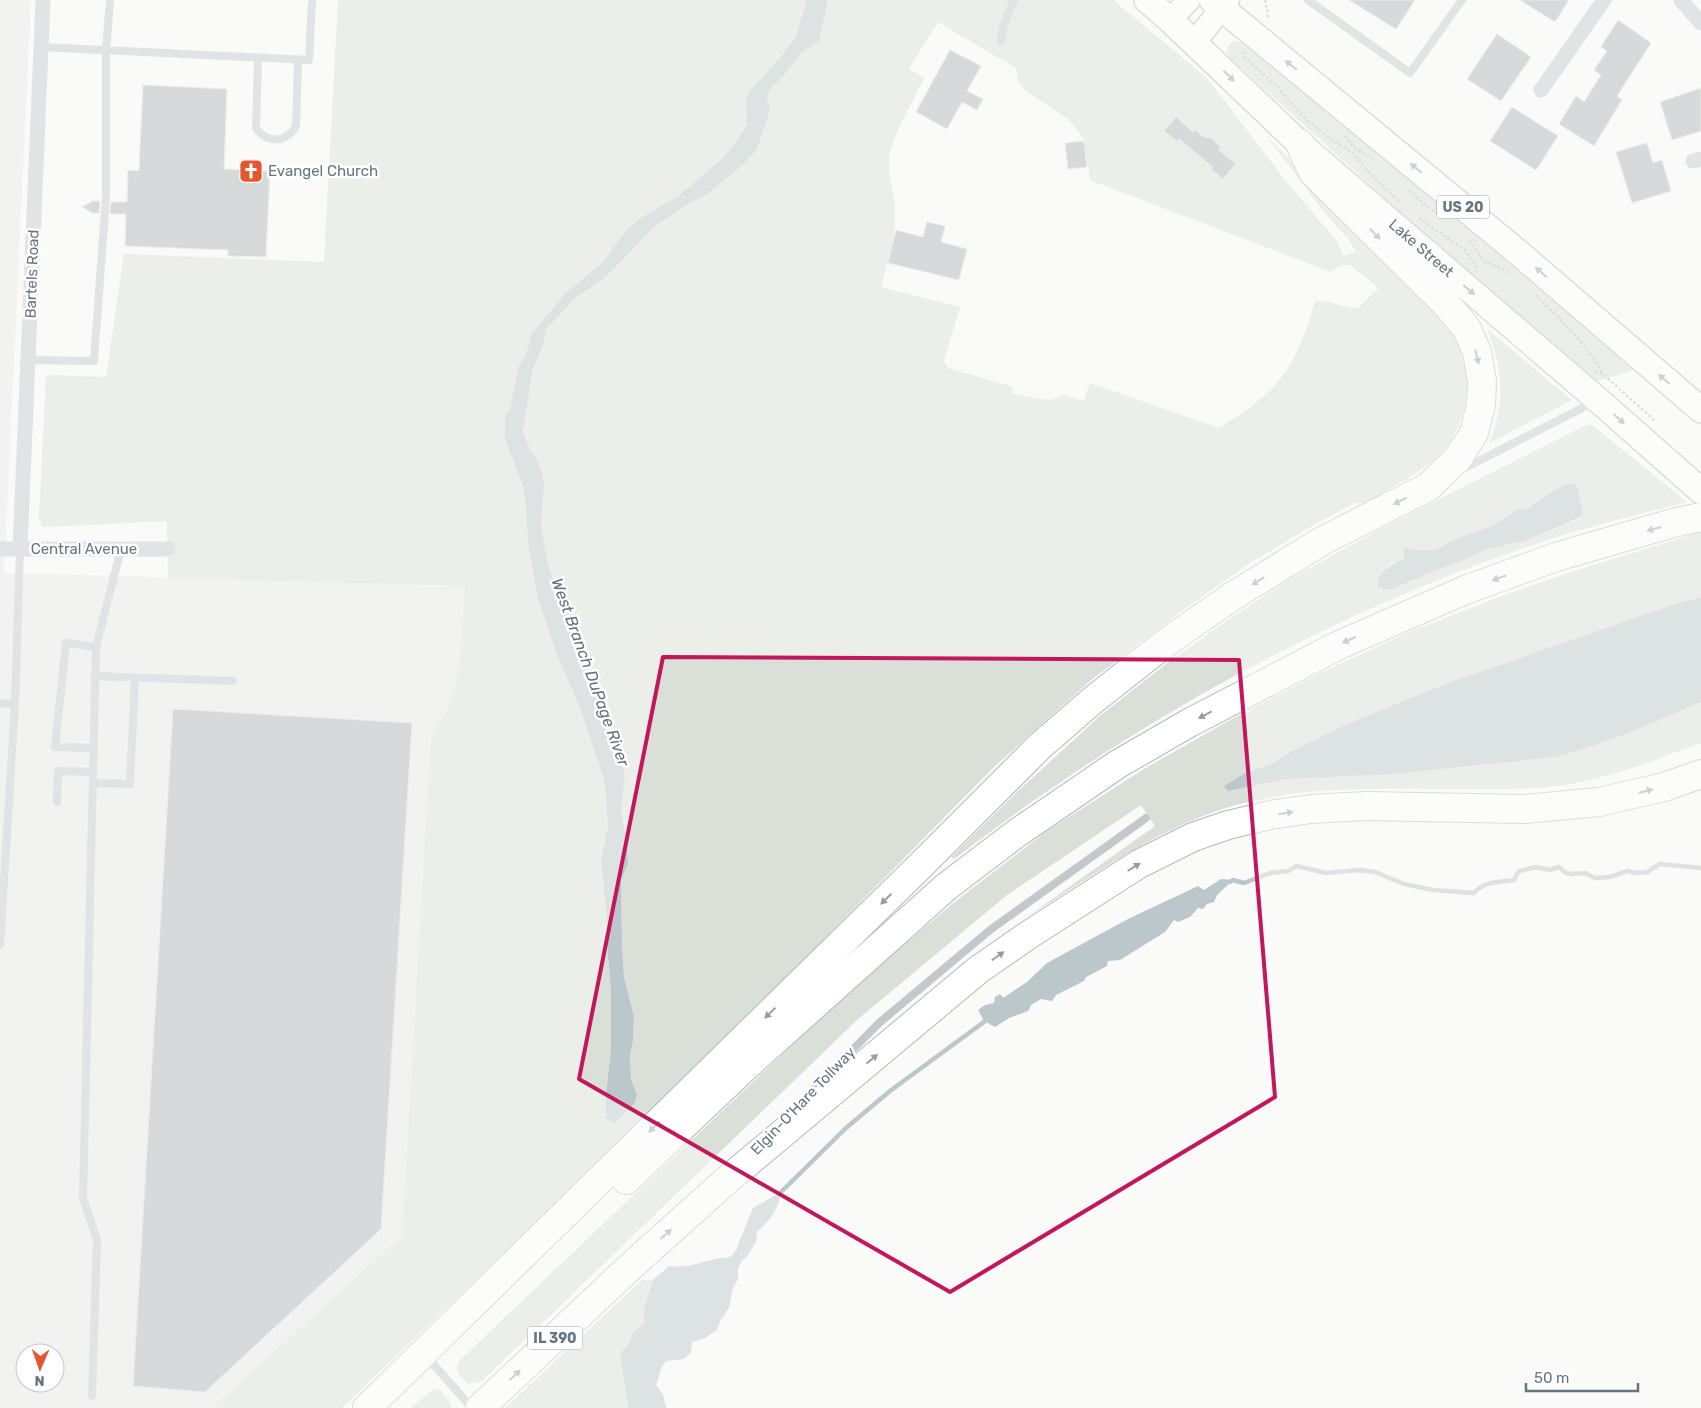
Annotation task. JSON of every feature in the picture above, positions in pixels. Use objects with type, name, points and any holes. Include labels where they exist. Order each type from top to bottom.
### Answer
[{"type":"highway","points":[[367,1408],[1039,747],[1093,700],[1168,641],[1233,596],[1322,542],[1428,487],[1458,458],[1474,433],[1481,405],[1482,381],[1477,352],[1466,329],[1448,306],[1313,172],[1300,144]]},
{"type":"highway","points":[[387,1408],[743,1069],[946,887],[1017,833],[1118,764],[1189,723],[1337,646],[1466,590],[1556,557],[1673,523],[1701,517]]},
{"type":"highway","points":[[727,1180],[978,970],[1139,864],[1193,837],[1228,825],[1311,808],[1366,806],[1524,809],[1599,802],[1664,787],[1701,774]]},
{"type":"highway","name":"Elgin-O'Hare Tollway","points":[[480,1408],[727,1180]]},
{"type":"main road","name":"Lake Street","points":[[1147,0],[1300,144],[1598,400],[1696,487]]},
{"type":"main road","points":[[1170,20],[1189,0]]},
{"type":"main road","points":[[1194,43],[1221,3]]},
{"type":"main road","name":"US 20","points":[[1221,3],[1520,254],[1701,410]]},
{"type":"street","name":"Bartels Road","points":[[20,549],[43,0]]},
{"type":"street","points":[[1541,90],[1604,0]]},
{"type":"street","points":[[1680,0],[1701,22]]},
{"type":"street","name":"Central Avenue","points":[[0,549],[168,548]]},
{"type":"lane","points":[[28,360],[94,361],[106,197],[106,50],[110,0]]},
{"type":"lane","points":[[41,47],[308,60],[312,0]]},
{"type":"lane","points":[[1001,42],[1003,27],[1014,0]]},
{"type":"lane","points":[[1308,0],[1410,73],[1462,0]]},
{"type":"lane","points":[[258,58],[256,128],[266,138],[273,140],[287,137],[296,126],[298,60]]},
{"type":"lane","points":[[1428,487],[1598,400]]},
{"type":"lane","points":[[0,945],[15,704],[20,549]]},
{"type":"lane","points":[[92,1396],[98,1240],[83,1198],[96,647],[121,549]]},
{"type":"lane","points":[[94,748],[54,747],[66,643],[96,647]]},
{"type":"lane","points":[[96,676],[233,682]]},
{"type":"lane","points":[[93,782],[130,784],[135,678]]},
{"type":"lane","points":[[0,703],[15,704]]},
{"type":"lane","points":[[56,802],[58,771],[93,772]]},
{"type":"lane","name":"Elgin-O'Hare Tollway","points":[[803,1101],[879,1023],[990,930],[1146,818]]},
{"type":"lane","name":"Elgin-O'Hare Tollway","points":[[727,1180],[782,1122]]},
{"type":"lane","points":[[433,1364],[472,1408]]},
{"type":"path","points":[[1260,0],[1265,4]]},
{"type":"path","points":[[1263,24],[1268,16],[1265,0]]},
{"type":"path","points":[[1246,45],[1244,57],[1277,86],[1287,89]]},
{"type":"path","points":[[1344,133],[1354,148],[1375,161]]},
{"type":"path","points":[[1406,188],[1425,206],[1447,221]]},
{"type":"path","points":[[1469,238],[1483,260],[1510,273]]},
{"type":"path","points":[[1530,290],[1592,355],[1603,374],[1659,425]]},
{"type":"highlighted area","points":[[663,657],[1239,660],[1275,1097],[950,1292],[579,1079]]},
{"type":"shaded area","points":[[0,0],[31,0],[4,573],[465,586],[459,667],[449,708],[431,735],[402,1236],[212,1408],[0,1408]]},
{"type":"shaded area","points":[[338,0],[807,0],[795,36],[779,59],[749,91],[746,102],[747,124],[736,142],[722,159],[614,248],[604,261],[532,333],[525,356],[518,367],[510,409],[505,416],[505,439],[524,489],[529,550],[537,596],[557,655],[580,708],[604,779],[608,826],[601,861],[607,918],[611,990],[611,1050],[606,1093],[606,1118],[614,1123],[637,1095],[631,1079],[630,1056],[634,1016],[624,977],[622,943],[621,880],[628,864],[627,840],[621,812],[625,774],[584,659],[583,639],[576,628],[566,600],[553,579],[547,561],[541,524],[543,476],[538,461],[530,450],[523,431],[533,369],[544,343],[546,330],[575,298],[607,276],[654,227],[689,203],[706,195],[742,166],[756,151],[770,111],[767,97],[771,88],[782,78],[802,52],[819,41],[828,0],[1113,0],[1207,78],[1285,180],[1337,241],[1343,256],[1356,252],[1349,240],[1324,212],[1264,133],[1430,304],[1447,324],[1463,358],[1467,378],[1466,400],[1455,434],[1449,444],[1434,460],[1412,476],[1373,499],[1362,503],[1355,503],[1315,524],[1247,565],[1183,610],[1090,681],[994,767],[759,1005],[342,1408],[212,1408],[402,1236],[431,735],[449,708],[459,667],[465,586],[168,578],[167,521],[43,527],[39,519],[46,375],[106,377],[124,254],[324,262]],"holes":[[[938,22],[1016,68],[1018,82],[1026,91],[1068,119],[1084,138],[1090,180],[1331,272],[1341,265],[1350,265],[1379,288],[1358,308],[1326,301],[1315,301],[1301,343],[1288,369],[1269,391],[1253,405],[1219,428],[1090,383],[1084,400],[1081,401],[1064,395],[1051,400],[1039,399],[1012,393],[1013,387],[948,368],[944,361],[960,307],[881,287],[895,228],[895,208],[889,172],[889,159],[894,140],[924,78],[909,69]]]},
{"type":"shaded area","points":[[807,0],[828,0],[819,41],[802,52],[782,78],[771,88],[767,97],[770,111],[756,151],[742,166],[706,195],[689,203],[654,227],[607,276],[575,298],[546,330],[544,343],[533,369],[523,431],[530,450],[538,461],[543,476],[541,524],[547,561],[553,579],[566,600],[576,628],[584,639],[584,659],[625,774],[621,812],[627,840],[628,864],[621,880],[622,943],[624,977],[634,1016],[630,1056],[631,1079],[637,1095],[634,1104],[614,1123],[606,1118],[606,1093],[611,1050],[611,990],[607,918],[601,861],[608,826],[604,779],[580,708],[557,655],[537,596],[529,550],[524,489],[505,439],[505,416],[510,409],[518,367],[525,356],[532,333],[566,293],[604,261],[624,233],[639,219],[677,197],[722,159],[736,142],[747,124],[746,102],[749,91],[779,59],[795,37]]},
{"type":"shaded area","points":[[1232,42],[1242,43],[1390,164],[1633,370],[1595,382],[1435,244],[1230,58],[1227,51],[1228,48]]},
{"type":"shaded area","points":[[1487,329],[1572,400],[1489,443],[1498,414],[1500,386],[1496,358]]},
{"type":"shaded area","points":[[1592,425],[1687,502],[1548,540],[1469,568],[1390,600],[1313,635],[1237,674],[1164,716],[1092,761],[954,859],[951,857],[1015,794],[1101,715],[1166,664],[1228,620],[1290,579],[1384,527],[1584,426]],"holes":[[[1567,484],[1577,486],[1583,510],[1581,518],[1525,541],[1487,549],[1429,573],[1380,577],[1389,565],[1405,558],[1405,547],[1434,550],[1448,542],[1491,526],[1517,510],[1529,508],[1554,490]]]},
{"type":"shaded area","points":[[1567,484],[1575,484],[1577,486],[1583,510],[1581,517],[1525,541],[1487,549],[1392,589],[1378,587],[1378,581],[1383,572],[1404,558],[1404,547],[1435,550],[1448,542],[1491,526],[1517,510],[1529,508],[1554,490]]},
{"type":"shaded area","points":[[1701,532],[1701,597],[1675,604],[1450,682],[1347,724],[1292,751],[1270,765],[1247,772],[1228,791],[1287,779],[1394,774],[1556,757],[1612,739],[1701,702],[1701,743],[1616,773],[1564,785],[1514,789],[1350,789],[1286,795],[1240,804],[1212,812],[1157,837],[1103,868],[1027,917],[1155,826],[1141,805],[1007,895],[857,1020],[482,1381],[468,1384],[457,1372],[457,1366],[461,1359],[852,988],[956,901],[1047,831],[1144,769],[1232,719],[1312,677],[1409,632],[1499,597],[1574,571]]},
{"type":"shaded area","points":[[1701,597],[1701,702],[1630,732],[1594,746],[1556,757],[1394,774],[1287,779],[1228,791],[1224,786],[1247,772],[1270,765],[1292,751],[1347,724],[1450,682],[1675,604]]},
{"type":"shaded area","points":[[1221,879],[1233,880],[1217,895],[1214,902],[1207,904],[1203,909],[1198,908],[1190,917],[1178,922],[1174,920],[1165,932],[1120,960],[1108,961],[1107,966],[1086,977],[1084,981],[1056,995],[1052,1001],[1041,999],[1031,1005],[1028,1011],[1009,1018],[995,1027],[984,1021],[978,1010],[985,1005],[994,1003],[995,997],[1000,994],[1003,998],[1027,982],[1047,963],[1128,919],[1198,886],[1204,890]]},
{"type":"shaded area","points":[[781,1192],[776,1209],[766,1224],[757,1232],[756,1242],[741,1262],[729,1308],[720,1321],[717,1330],[705,1338],[692,1342],[691,1352],[684,1359],[666,1361],[662,1368],[656,1385],[663,1394],[666,1408],[628,1408],[620,1353],[630,1342],[633,1332],[644,1324],[644,1309],[653,1280],[669,1266],[692,1265],[730,1257],[737,1249],[753,1208]]},
{"type":"shaded area","points":[[642,1280],[653,1280],[644,1309],[644,1324],[633,1332],[630,1342],[620,1353],[628,1408],[505,1408]]},
{"type":"shaded area","points":[[433,1389],[440,1390],[450,1402],[452,1408],[411,1408]]},
{"type":"building","points":[[1349,0],[1415,0],[1396,29]]},
{"type":"building","points":[[1520,0],[1569,0],[1555,22]]},
{"type":"building","points":[[1618,20],[1651,43],[1617,96],[1622,100],[1594,146],[1559,124],[1576,96],[1584,102],[1601,75],[1594,70],[1607,51],[1601,47]]},
{"type":"building","points":[[1497,34],[1531,57],[1501,101],[1467,79]]},
{"type":"building","points":[[950,50],[981,66],[967,91],[983,99],[977,110],[962,102],[947,129],[916,112]]},
{"type":"building","name":"Evangel Church","points":[[143,85],[227,89],[224,169],[270,171],[266,257],[228,256],[228,250],[125,246],[126,214],[110,214],[111,202],[127,202],[128,170],[139,171]]},
{"type":"building","points":[[1701,88],[1701,131],[1672,140],[1660,102]]},
{"type":"building","points":[[1512,107],[1558,136],[1536,170],[1490,141]]},
{"type":"building","points":[[1176,117],[1193,132],[1195,130],[1205,138],[1211,137],[1221,148],[1219,150],[1236,164],[1223,179],[1211,169],[1213,167],[1179,139],[1177,141],[1164,131]]},
{"type":"building","points":[[1084,141],[1087,167],[1068,169],[1065,143]]},
{"type":"building","points":[[1647,143],[1653,163],[1662,160],[1671,191],[1632,203],[1616,152]]},
{"type":"building","points":[[93,201],[100,201],[99,213],[93,213],[82,207]]},
{"type":"building","points":[[927,222],[945,226],[941,242],[967,249],[959,280],[888,263],[896,230],[923,237]]},
{"type":"building","points":[[173,709],[412,723],[381,1229],[205,1392],[133,1386]]},
{"type":"waterway","points":[[1230,882],[1233,880],[1244,883],[1270,873],[1288,871],[1297,866],[1326,873],[1360,870],[1375,872],[1404,884],[1433,890],[1474,893],[1487,884],[1514,880],[1519,871],[1536,867],[1550,870],[1559,867],[1564,872],[1571,874],[1585,873],[1595,878],[1610,877],[1628,871],[1636,873],[1647,872],[1660,864],[1701,868]]},
{"type":"waterway","points":[[781,1192],[846,1128],[890,1091],[988,1019]]},
{"type":"place","name":"Evangel Church","points":[[251,171]]},
{"type":"water label","name":"West Branch DuPage River","points":[[591,672]]}]
